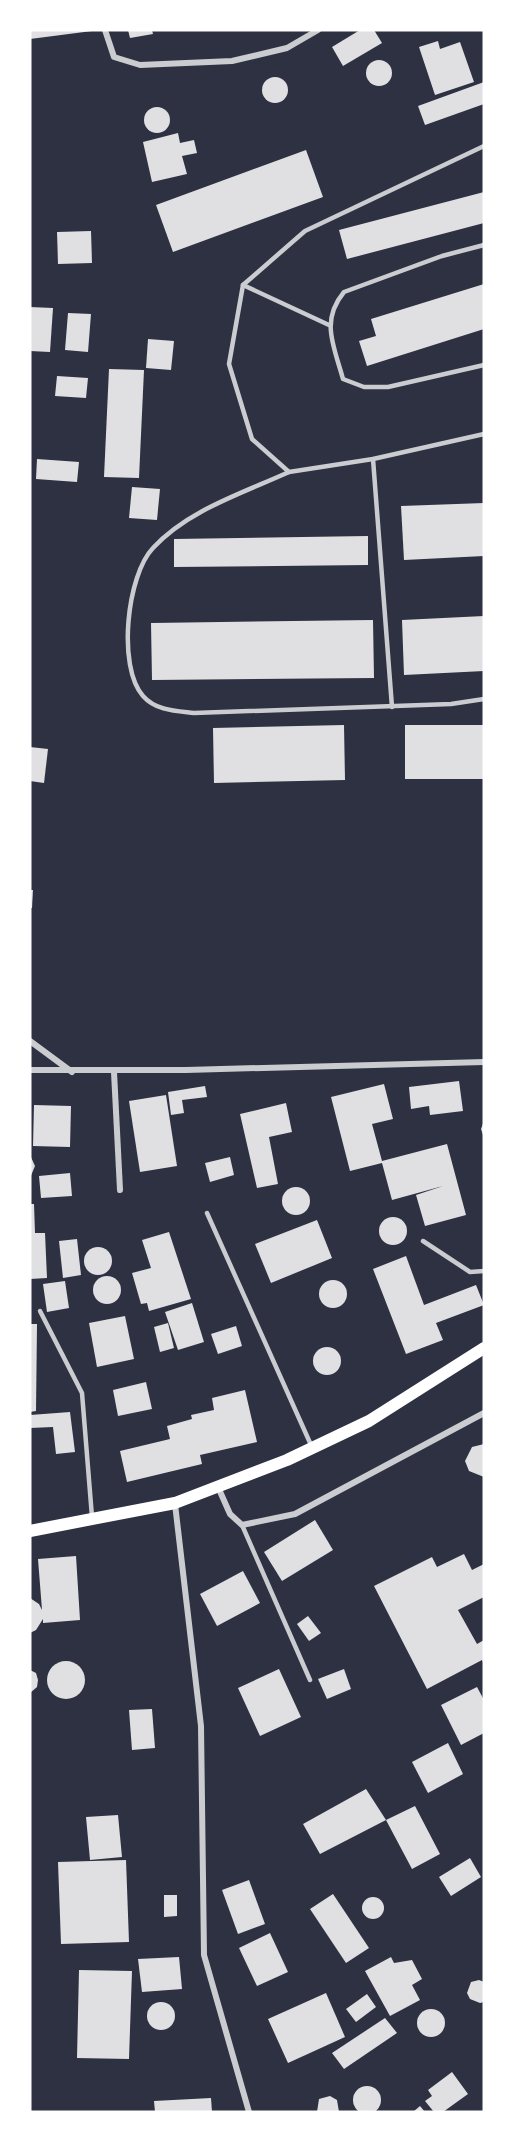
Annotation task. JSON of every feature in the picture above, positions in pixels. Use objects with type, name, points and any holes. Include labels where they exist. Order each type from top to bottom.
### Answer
[{"type":"main road","points":[[30,1531],[175,1503],[313,1448],[369,1421],[484,1348]]},
{"type":"street","points":[[105,30],[114,57],[140,65],[232,61],[286,48],[318,30]]},
{"type":"street","points":[[30,1041],[72,1072]]},
{"type":"street","points":[[30,1070],[114,1072],[484,1062]]},
{"type":"street","points":[[114,1072],[120,1190]]},
{"type":"street","points":[[218,1486],[230,1514],[242,1525],[295,1515],[484,1413]]},
{"type":"street","points":[[175,1503],[201,1726],[204,1955],[249,2112]]},
{"type":"lane","points":[[288,472],[252,439],[228,364],[243,285],[305,231],[484,146]]},
{"type":"lane","points":[[484,245],[442,256],[344,292],[333,305],[329,326],[343,379],[364,387],[388,387],[484,365]]},
{"type":"lane","points":[[243,285],[329,326]]},
{"type":"lane","points":[[484,434],[373,459],[288,472],[197,514],[171,530],[150,550],[134,588],[126,630],[132,672],[143,696],[163,710],[194,713],[451,705],[484,699]]},
{"type":"lane","points":[[373,459],[392,707]]},
{"type":"lane","points":[[207,1212],[313,1448]]},
{"type":"lane","points":[[423,1241],[470,1272],[484,1271]]},
{"type":"lane","points":[[40,1311],[82,1393],[92,1520]]},
{"type":"lane","points":[[242,1525],[310,1680]]},
{"type":"building","points":[[30,30],[92,30],[92,31],[30,39]]},
{"type":"building","points":[[128,30],[152,30],[153,34],[130,38]]},
{"type":"building","points":[[360,30],[374,30],[382,43],[343,66],[332,47]]},
{"type":"building","points":[[438,41],[440,49],[460,42],[474,82],[435,95],[419,47]]},
{"type":"building","points":[[379,60],[388,64],[392,73],[388,82],[379,86],[370,82],[366,73],[370,64]]},
{"type":"building","points":[[275,77],[284,81],[288,90],[284,99],[275,103],[266,99],[262,90],[266,81]]},
{"type":"building","points":[[484,82],[484,104],[425,125],[418,106]]},
{"type":"building","points":[[157,107],[166,111],[170,120],[166,129],[157,133],[148,129],[144,120],[148,111]]},
{"type":"building","points":[[178,133],[180,143],[194,140],[197,153],[182,156],[187,174],[152,182],[143,142]]},
{"type":"building","points":[[306,150],[323,197],[173,252],[156,205]]},
{"type":"building","points":[[484,192],[484,223],[347,259],[339,230]]},
{"type":"building","points":[[91,231],[92,263],[58,264],[57,232]]},
{"type":"building","points":[[484,284],[484,329],[367,366],[359,341],[376,336],[371,319]]},
{"type":"building","points":[[30,307],[53,308],[50,352],[30,351]]},
{"type":"building","points":[[68,313],[91,314],[88,352],[65,350]]},
{"type":"building","points":[[148,339],[174,341],[171,370],[146,368]]},
{"type":"building","points":[[109,369],[144,370],[139,478],[104,477]]},
{"type":"building","points":[[57,376],[88,378],[86,398],[55,396]]},
{"type":"building","points":[[37,459],[79,462],[77,482],[36,479]]},
{"type":"building","points":[[132,487],[160,489],[157,520],[129,518]]},
{"type":"building","points":[[484,503],[484,556],[404,560],[401,506]]},
{"type":"building","points":[[368,536],[368,565],[174,567],[174,539]]},
{"type":"building","points":[[484,616],[484,671],[404,675],[402,620]]},
{"type":"building","points":[[373,620],[374,678],[152,680],[151,623]]},
{"type":"building","points":[[344,725],[345,780],[214,783],[213,728]]},
{"type":"building","points":[[405,725],[484,725],[484,779],[405,779]]},
{"type":"building","points":[[30,747],[48,749],[44,783],[30,781]]},
{"type":"building","points":[[30,890],[33,890],[32,908],[30,908]]},
{"type":"building","points":[[459,1081],[463,1111],[430,1115],[429,1106],[411,1109],[409,1087]]},
{"type":"building","points":[[384,1084],[393,1119],[372,1124],[382,1161],[447,1144],[466,1215],[425,1226],[416,1195],[443,1186],[392,1200],[382,1163],[350,1171],[331,1097]]},
{"type":"building","points":[[205,1086],[207,1097],[182,1100],[184,1113],[171,1115],[168,1092]]},
{"type":"building","points":[[166,1095],[177,1166],[140,1172],[129,1101]]},
{"type":"building","points":[[286,1103],[292,1132],[269,1137],[278,1184],[257,1188],[240,1114]]},
{"type":"building","points":[[34,1105],[71,1106],[70,1147],[33,1146]]},
{"type":"building","points":[[484,1121],[484,1138],[481,1129]]},
{"type":"building","points":[[30,1155],[35,1166],[30,1178]]},
{"type":"building","points":[[230,1157],[234,1175],[210,1182],[205,1163]]},
{"type":"building","points":[[70,1173],[72,1196],[41,1198],[39,1176]]},
{"type":"building","points":[[296,1187],[306,1191],[310,1201],[306,1211],[296,1215],[286,1211],[282,1201],[286,1191]]},
{"type":"building","points":[[30,1204],[34,1204],[35,1233],[45,1233],[47,1278],[30,1279]]},
{"type":"building","points":[[393,1217],[403,1221],[407,1231],[403,1241],[393,1245],[383,1241],[379,1231],[383,1221]]},
{"type":"building","points":[[317,1220],[332,1258],[271,1283],[255,1244]]},
{"type":"building","points":[[169,1232],[191,1299],[149,1311],[147,1303],[141,1304],[132,1273],[151,1268],[142,1240]]},
{"type":"building","points":[[77,1239],[81,1275],[63,1278],[59,1241]]},
{"type":"building","points":[[98,1247],[108,1251],[112,1261],[108,1271],[98,1275],[88,1271],[84,1261],[88,1251]]},
{"type":"building","points":[[406,1256],[424,1305],[476,1285],[484,1305],[436,1323],[443,1340],[406,1354],[373,1269]]},
{"type":"building","points":[[107,1276],[117,1280],[121,1290],[117,1300],[107,1304],[97,1300],[93,1290],[97,1280]]},
{"type":"building","points":[[333,1280],[343,1284],[347,1294],[343,1304],[333,1308],[323,1304],[319,1294],[323,1284]]},
{"type":"building","points":[[65,1281],[69,1308],[47,1312],[43,1284]]},
{"type":"building","points":[[192,1303],[204,1342],[178,1350],[165,1312]]},
{"type":"building","points":[[125,1316],[134,1359],[97,1367],[89,1323]]},
{"type":"building","points":[[168,1323],[174,1348],[160,1352],[154,1327]]},
{"type":"building","points":[[30,1324],[37,1324],[36,1411],[30,1412]]},
{"type":"building","points":[[236,1326],[242,1346],[218,1354],[211,1334]]},
{"type":"building","points":[[327,1347],[337,1351],[341,1361],[337,1371],[327,1375],[317,1371],[313,1361],[317,1351]]},
{"type":"building","points":[[146,1382],[152,1409],[118,1416],[113,1390]]},
{"type":"building","points":[[245,1390],[257,1442],[200,1455],[202,1464],[127,1482],[120,1451],[170,1439],[167,1426],[192,1419],[191,1415],[214,1410],[212,1398]]},
{"type":"building","points":[[70,1412],[75,1452],[56,1454],[53,1427],[30,1428],[30,1415]]},
{"type":"building","points":[[484,1444],[484,1477],[469,1471],[465,1461],[472,1447]]},
{"type":"building","points":[[315,1520],[333,1550],[282,1581],[264,1552]]},
{"type":"building","points":[[464,1554],[472,1570],[484,1564],[484,1597],[458,1610],[477,1644],[484,1640],[484,1664],[482,1660],[427,1689],[374,1586],[432,1557],[437,1567]]},
{"type":"building","points":[[76,1556],[80,1620],[43,1623],[43,1619],[36,1630],[30,1633],[30,1598],[39,1604],[42,1610],[38,1559]]},
{"type":"building","points":[[243,1571],[260,1603],[217,1626],[200,1594]]},
{"type":"building","points":[[308,1616],[321,1633],[309,1641],[297,1624]]},
{"type":"building","points":[[66,1661],[79,1667],[85,1680],[79,1693],[66,1699],[53,1693],[47,1680],[53,1667]]},
{"type":"building","points":[[279,1669],[301,1717],[260,1736],[238,1688]]},
{"type":"building","points":[[344,1669],[351,1689],[327,1699],[318,1679]]},
{"type":"building","points":[[30,1670],[36,1673],[38,1680],[37,1687],[30,1693]]},
{"type":"building","points":[[477,1687],[484,1700],[484,1733],[461,1745],[441,1705]]},
{"type":"building","points":[[152,1709],[155,1748],[132,1750],[129,1710]]},
{"type":"building","points":[[448,1743],[463,1774],[428,1793],[412,1762]]},
{"type":"building","points":[[366,1789],[386,1820],[320,1854],[303,1824]]},
{"type":"building","points":[[415,1806],[440,1854],[412,1869],[386,1820]]},
{"type":"building","points":[[118,1815],[122,1857],[90,1860],[86,1817]]},
{"type":"building","points":[[470,1858],[481,1877],[451,1896],[439,1877]]},
{"type":"building","points":[[126,1860],[129,1942],[61,1944],[58,1862]]},
{"type":"building","points":[[249,1880],[265,1924],[238,1934],[222,1890]]},
{"type":"building","points":[[333,1894],[369,1948],[346,1963],[310,1909]]},
{"type":"building","points":[[164,1895],[177,1895],[177,1916],[164,1917]]},
{"type":"building","points":[[373,1897],[381,1900],[384,1908],[381,1916],[373,1919],[365,1916],[362,1908],[365,1900]]},
{"type":"building","points":[[270,1933],[288,1972],[257,1986],[239,1948]]},
{"type":"building","points":[[179,1957],[182,1989],[142,1992],[138,1959]]},
{"type":"building","points":[[391,1957],[394,1963],[412,1960],[422,1979],[412,1985],[420,2000],[390,2016],[365,1971]]},
{"type":"building","points":[[79,1970],[132,1971],[129,2059],[77,2058]]},
{"type":"building","points":[[479,1980],[484,1982],[484,2002],[480,2003],[470,1999],[467,1993],[471,1982]]},
{"type":"building","points":[[326,1993],[345,2037],[288,2063],[268,2019]]},
{"type":"building","points":[[367,1994],[376,2007],[356,2022],[346,2009]]},
{"type":"building","points":[[161,2002],[171,2006],[175,2016],[171,2026],[161,2030],[151,2026],[147,2016],[151,2006]]},
{"type":"building","points":[[431,2009],[441,2013],[445,2023],[441,2033],[431,2037],[421,2033],[417,2023],[421,2013]]},
{"type":"building","points":[[385,2018],[397,2033],[344,2069],[332,2053]]},
{"type":"building","points":[[452,2072],[468,2094],[443,2112],[434,2112],[425,2101],[432,2096],[428,2090]]},
{"type":"building","points":[[367,2086],[377,2090],[381,2100],[377,2110],[367,2114],[357,2110],[353,2100],[357,2090]]},
{"type":"building","points":[[330,2096],[337,2100],[339,2112],[317,2112],[319,2099]]},
{"type":"building","points":[[211,2098],[212,2112],[155,2112],[154,2101]]},
{"type":"building","points":[[420,2106],[425,2112],[413,2112]]}]
